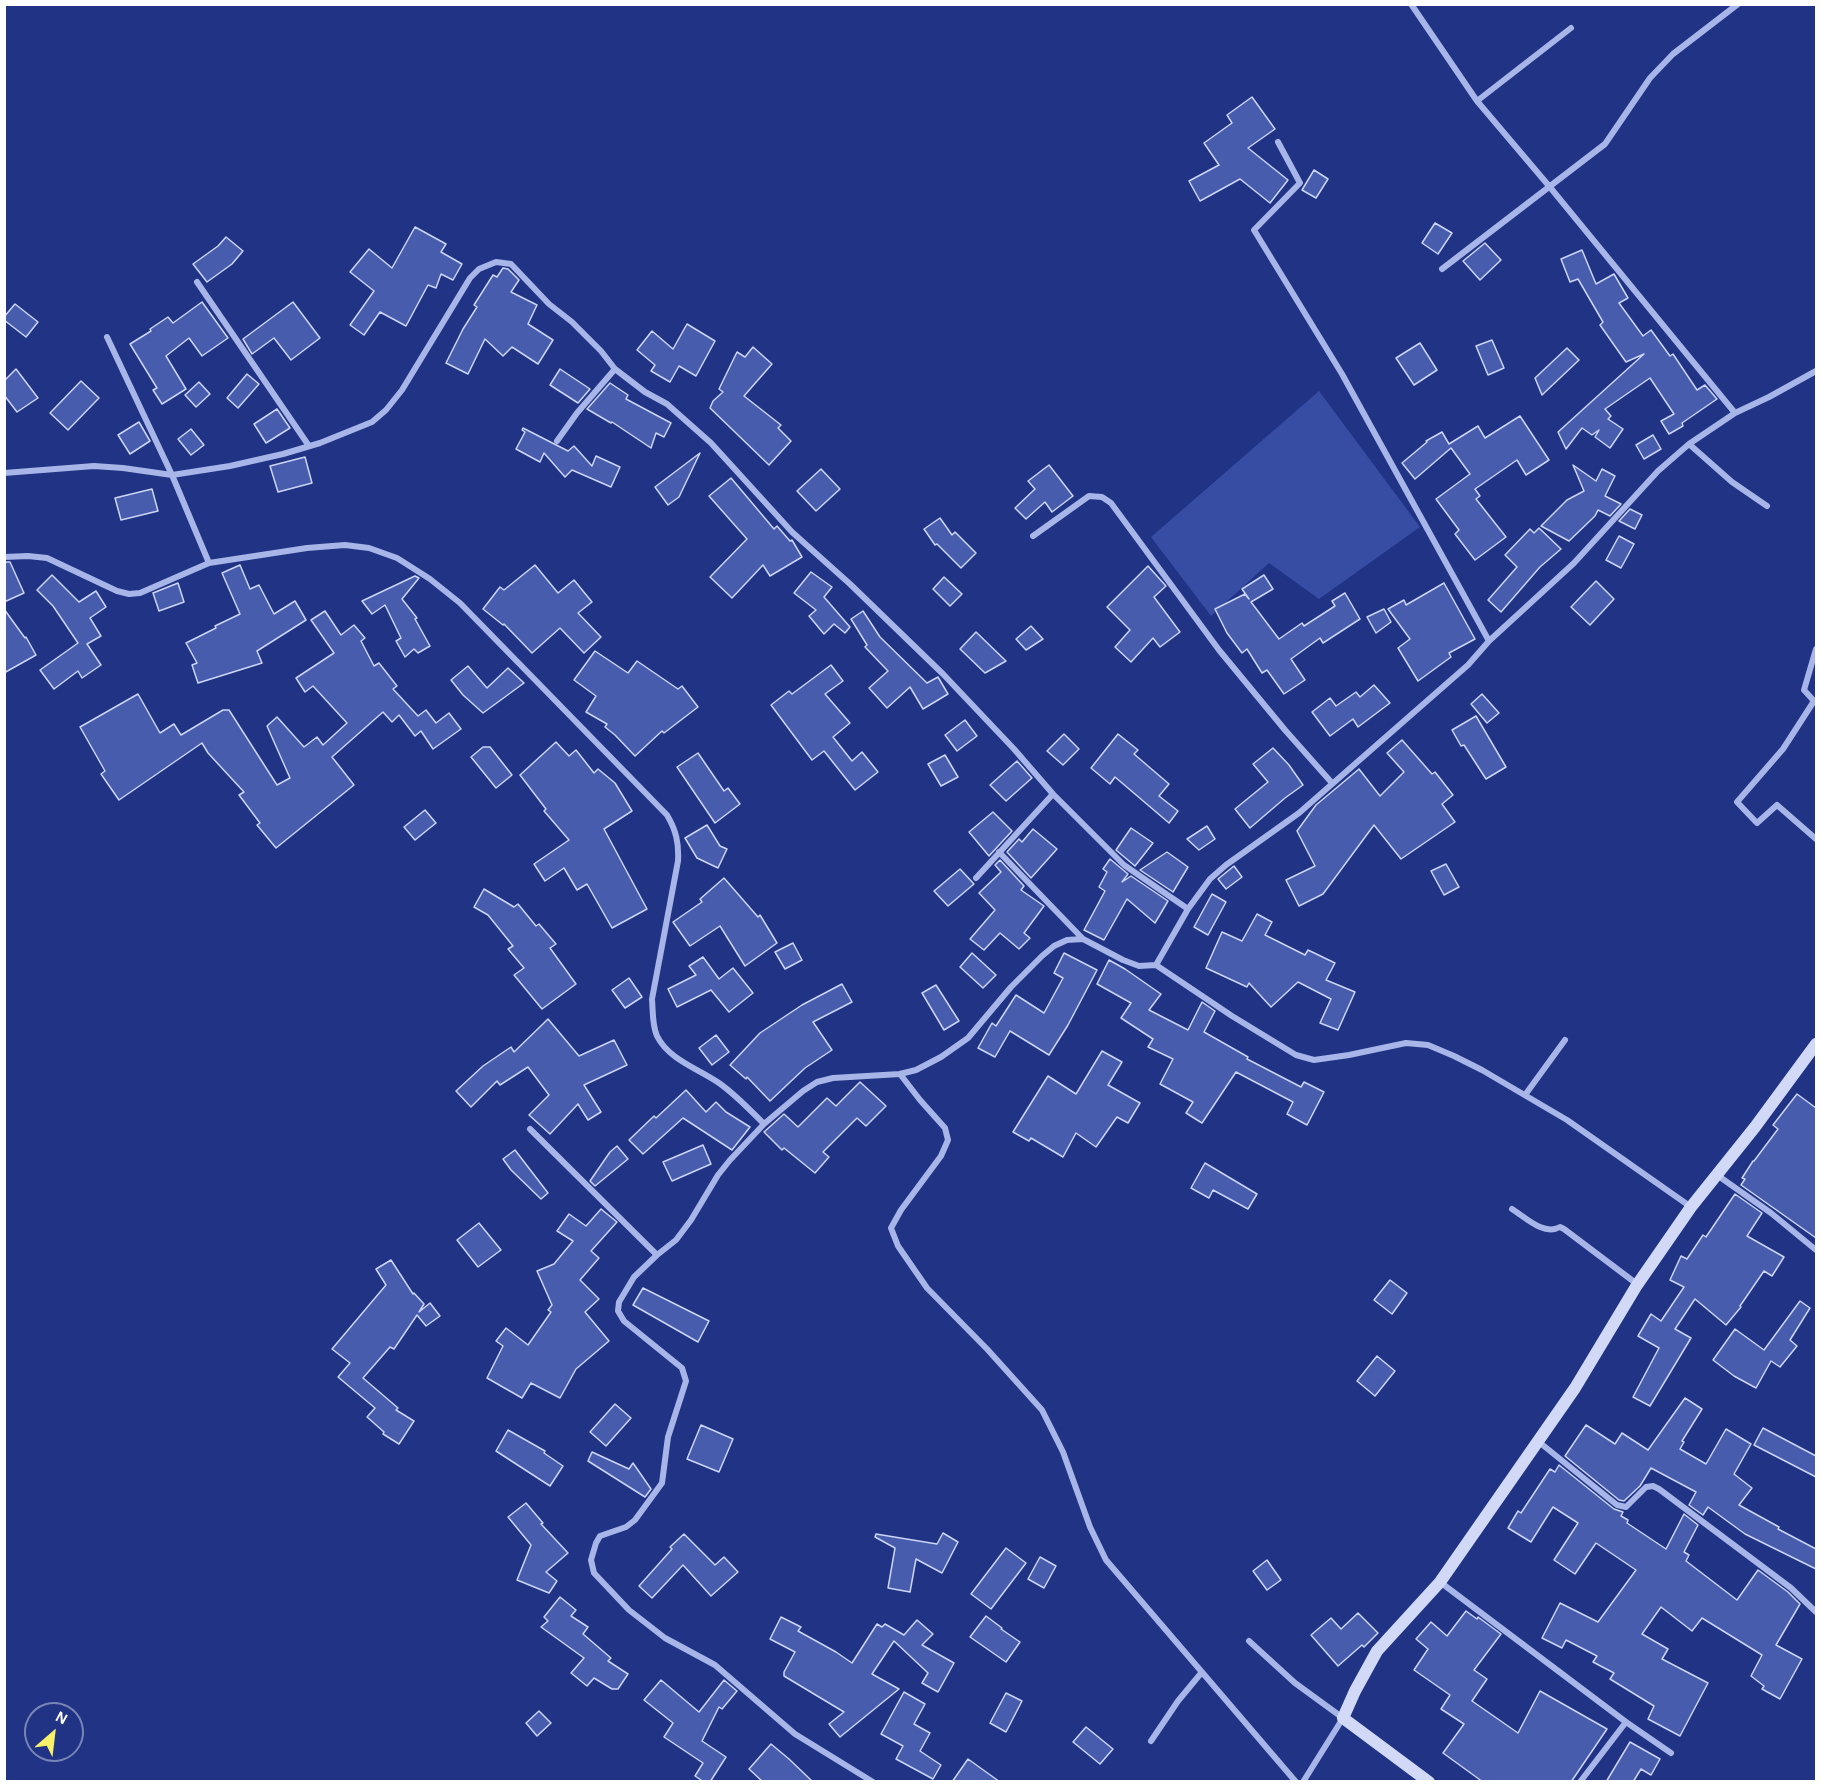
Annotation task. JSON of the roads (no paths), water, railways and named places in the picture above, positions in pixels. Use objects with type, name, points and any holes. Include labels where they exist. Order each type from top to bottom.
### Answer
[{"type":"street","points":[[1411,4],[1477,101],[1735,413]]},
{"type":"street","points":[[1443,269],[1605,144],[1650,78],[1673,54],[1738,4]]},
{"type":"street","points":[[1477,101],[1571,28]]},
{"type":"street","points":[[1278,142],[1300,183],[1254,230],[1342,374],[1490,641]]},
{"type":"street","points":[[4,472],[94,466],[172,475],[230,466],[283,454],[372,422],[386,410],[402,390],[470,278],[479,268],[496,262],[511,264],[549,304],[572,322],[601,351],[615,369],[645,392],[667,404],[711,443],[792,532],[850,584],[943,674],[1053,794],[1124,865],[1188,909]]},
{"type":"street","points":[[197,282],[309,446]]},
{"type":"street","points":[[107,337],[172,475],[209,563]]},
{"type":"street","points":[[557,441],[577,412],[615,369]]},
{"type":"street","points":[[1156,965],[1188,909],[1210,879],[1299,813],[1468,665],[1490,641],[1574,563],[1658,471],[1689,444],[1735,413],[1816,371]]},
{"type":"street","points":[[1689,444],[1732,482],[1767,506]]},
{"type":"street","points":[[1033,536],[1089,496],[1102,496],[1111,503],[1219,650],[1332,783]]},
{"type":"street","points":[[4,557],[47,558],[117,591],[129,594],[140,593],[209,563],[307,548],[345,545],[369,548],[397,558],[430,579],[460,603],[667,815],[678,841],[678,861],[652,999],[656,1034],[665,1047],[731,1092],[764,1124]]},
{"type":"street","points":[[1816,649],[1804,690],[1815,701],[1783,749],[1737,802],[1757,823],[1778,805],[1816,839]]},
{"type":"street","points":[[976,878],[1053,794]]},
{"type":"street","points":[[999,852],[1083,939],[1139,966],[1156,965],[1232,1016],[1296,1055],[1314,1060],[1406,1043],[1428,1045],[1473,1065],[1567,1120],[1691,1208]]},
{"type":"street","points":[[873,1782],[795,1734],[715,1665],[665,1638],[629,1610],[594,1573],[591,1560],[600,1536],[626,1527],[635,1520],[662,1483],[668,1437],[686,1381],[682,1368],[624,1321],[618,1311],[619,1302],[634,1277],[676,1240],[718,1175],[764,1124],[803,1091],[817,1082],[833,1078],[900,1074],[916,1070],[941,1057],[968,1038],[1011,987],[1054,946],[1066,940],[1083,939]]},
{"type":"street","points":[[1525,1095],[1565,1040]]},
{"type":"street","points":[[1303,1782],[1343,1718],[1377,1651],[1440,1582],[1539,1442],[1575,1388],[1637,1285],[1691,1208],[1816,1046]]},
{"type":"street","points":[[900,1074],[945,1128],[948,1140],[942,1156],[901,1210],[891,1228],[898,1246],[927,1288],[987,1349],[1042,1410],[1063,1452],[1090,1527],[1106,1560],[1296,1782]]},
{"type":"street","points":[[530,1129],[657,1255]]},
{"type":"street","points":[[1717,1175],[1771,1213],[1816,1250]]},
{"type":"street","points":[[1512,1209],[1545,1230],[1553,1231],[1560,1227],[1564,1229],[1637,1285]]},
{"type":"street","points":[[1539,1442],[1617,1505],[1626,1507],[1646,1486],[1659,1489],[1791,1588],[1816,1612]]},
{"type":"street","points":[[1440,1582],[1626,1722],[1671,1753]]},
{"type":"street","points":[[1249,1641],[1295,1683],[1429,1782]]},
{"type":"street","points":[[1151,1741],[1178,1701],[1202,1672]]},
{"type":"street","points":[[1580,1782],[1626,1722]]}]
